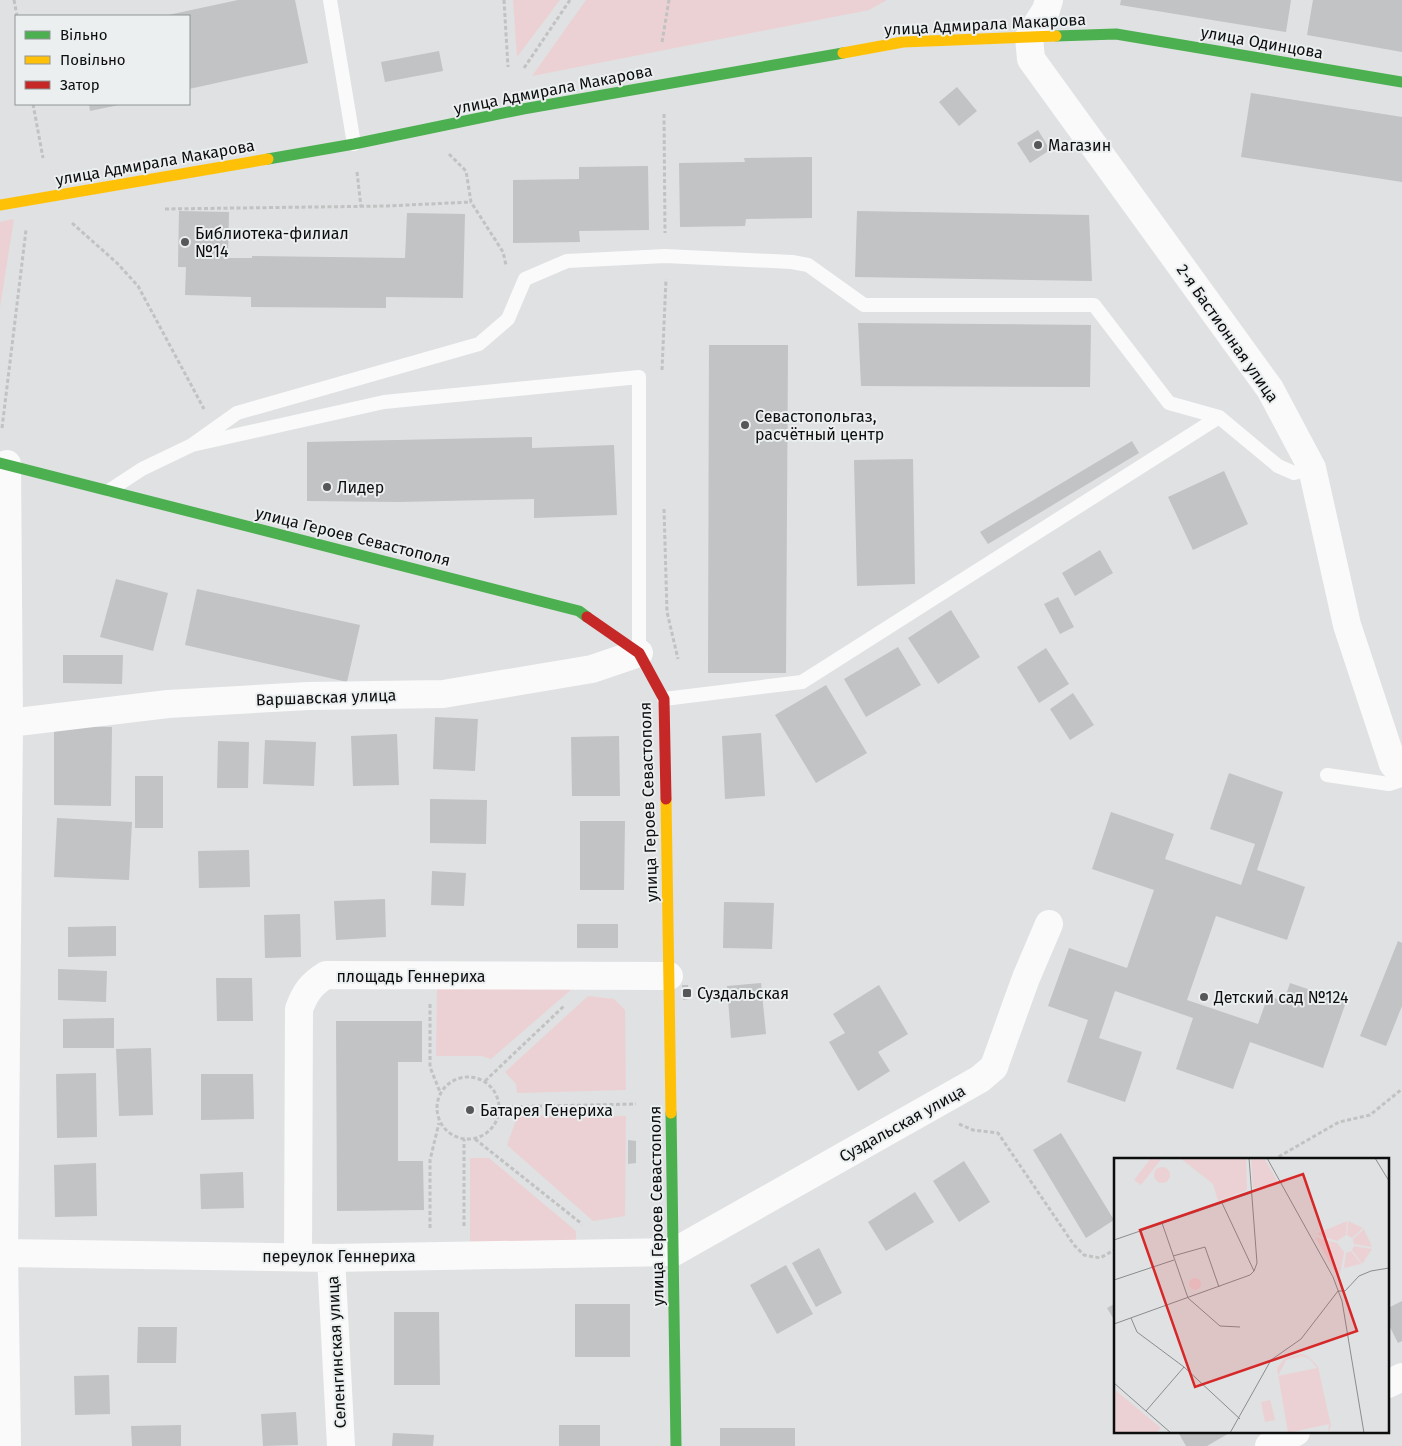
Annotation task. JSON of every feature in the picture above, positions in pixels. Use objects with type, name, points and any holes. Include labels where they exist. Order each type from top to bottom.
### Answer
[{"type":"main road","name":"улица Адмирала Макарова","points":[[0,205],[354,144],[523,109],[903,42],[1116,34]]},
{"type":"main road","name":"улица Одинцова","points":[[1116,34],[1402,82]]},
{"type":"main road","name":"улица Героев Севастополя","points":[[3,463],[579,611],[639,653],[664,699],[676,1446]]},
{"type":"street","points":[[1029,37],[1046,10],[1049,0]]},
{"type":"street","name":"2-я Бастионная улица","points":[[1029,37],[1031,58],[1270,388],[1312,468],[1347,625],[1393,764],[1402,773]]},
{"type":"street","points":[[3,463],[9,723],[3,944],[3,1337],[7,1446]]},
{"type":"street","name":"Варшавская улица","points":[[9,723],[168,704],[308,696],[443,694],[592,669],[639,653]]},
{"type":"street","name":"Суздальская улица","points":[[674,1252],[980,1079],[994,1067],[1049,924]]},
{"type":"street","name":"площадь Геннериха","points":[[298,1257],[299,1009],[304,995],[314,983],[326,975],[669,976]]},
{"type":"street","name":"переулок Геннериха","points":[[4,1253],[331,1258],[674,1252]]},
{"type":"street","name":"Селенгинская улица","points":[[331,1258],[341,1446]]},
{"type":"street","points":[[1390,1383],[1402,1377]]},
{"type":"street","points":[[1269,1446],[1292,1434]]},
{"type":"lane","points":[[330,0],[354,144]]},
{"type":"lane","points":[[110,491],[142,469],[192,445],[237,413],[479,344],[508,319],[525,279],[567,261],[665,256],[792,262],[808,265],[864,305],[1094,305],[1169,403],[1219,417],[1278,466],[1294,473],[1312,468]]},
{"type":"lane","points":[[192,445],[384,402],[639,376],[639,653]]},
{"type":"lane","points":[[664,699],[802,682],[1219,417]]},
{"type":"lane","points":[[1326,775],[1389,784],[1402,780]]},
{"type":"path","points":[[14,0],[17,15]]},
{"type":"path","points":[[504,0],[508,67]]},
{"type":"path","points":[[524,68],[570,0]]},
{"type":"path","points":[[662,42],[670,0]]},
{"type":"path","points":[[664,85],[664,215]]},
{"type":"path","points":[[33,105],[43,158]]},
{"type":"path","points":[[425,130],[466,171],[472,202],[503,252],[516,300]]},
{"type":"path","points":[[45,197],[117,263],[138,286],[215,430]]},
{"type":"path","points":[[2,428],[30,200]]},
{"type":"path","points":[[163,209],[387,206],[472,202]]},
{"type":"path","points":[[662,376],[667,271]]},
{"type":"path","points":[[431,976],[430,1067],[440,1092],[436,1112],[440,1122],[454,1136],[464,1139],[475,1138],[485,1134],[493,1127],[498,1118],[499,1107],[492,1088],[485,1081],[465,1076],[455,1079],[440,1092]]},
{"type":"path","points":[[485,1081],[596,976]]},
{"type":"path","points":[[1276,1158],[1339,1122],[1370,1115],[1402,1089]]},
{"type":"path","points":[[499,1107],[636,1104]]},
{"type":"path","points":[[927,1109],[973,1130],[998,1133],[1074,1245],[1084,1255],[1100,1258],[1114,1249]]},
{"type":"path","points":[[430,1256],[430,1160],[440,1122]]},
{"type":"path","points":[[475,1138],[618,1253]]},
{"type":"path","points":[[463,1255],[464,1139]]},
{"type":"shaded area","points":[[513,0],[560,0],[517,57]]},
{"type":"shaded area","points":[[586,0],[887,0],[869,10],[532,76]]},
{"type":"shaded area","points":[[14,219],[0,307],[0,222]]},
{"type":"shaded area","points":[[437,987],[573,988],[491,1059],[482,1056],[436,1056]]},
{"type":"shaded area","points":[[588,996],[614,999],[625,1010],[626,1090],[517,1093],[516,1084],[505,1072]]},
{"type":"shaded area","points":[[518,1115],[626,1116],[625,1216],[593,1221],[507,1145]]},
{"type":"shaded area","points":[[470,1158],[489,1158],[576,1231],[576,1240],[570,1244],[470,1245]]},
{"type":"building","points":[[238,0],[295,0],[308,63],[190,89],[190,15],[168,15]]},
{"type":"building","points":[[1121,0],[1291,0],[1286,32],[1120,5]]},
{"type":"building","points":[[1313,0],[1402,0],[1402,52],[1307,35]]},
{"type":"building","points":[[439,51],[443,71],[385,82],[381,62]]},
{"type":"building","points":[[957,87],[977,111],[959,126],[939,102]]},
{"type":"building","points":[[1251,93],[1402,117],[1402,182],[1241,157]]},
{"type":"building","points":[[89,105],[119,105],[90,111]]},
{"type":"building","points":[[1038,130],[1050,150],[1030,163],[1017,143]]},
{"type":"building","points":[[812,157],[812,218],[746,219],[745,226],[680,227],[679,163],[745,162],[744,158]]},
{"type":"building","points":[[648,166],[649,230],[579,231],[580,242],[513,243],[513,180],[579,179],[579,167]]},
{"type":"building","points":[[179,211],[229,212],[228,258],[252,258],[252,256],[405,258],[407,213],[465,214],[463,298],[386,297],[386,308],[251,307],[251,297],[185,295],[186,267],[178,267]]},
{"type":"building","points":[[857,211],[1089,215],[1092,281],[855,277]]},
{"type":"building","points":[[858,323],[1091,325],[1090,387],[861,386]]},
{"type":"building","points":[[709,345],[788,345],[786,673],[708,673]]},
{"type":"building","points":[[532,437],[532,448],[614,445],[617,515],[534,518],[534,499],[399,502],[307,501],[307,442]]},
{"type":"building","points":[[1132,441],[1139,453],[988,544],[980,532]]},
{"type":"building","points":[[913,459],[915,584],[857,586],[854,460]]},
{"type":"building","points":[[1224,471],[1248,524],[1193,550],[1168,497]]},
{"type":"building","points":[[1100,550],[1113,573],[1075,596],[1062,573]]},
{"type":"building","points":[[116,579],[168,593],[153,651],[100,637]]},
{"type":"building","points":[[197,589],[360,625],[347,682],[185,645]]},
{"type":"building","points":[[1058,597],[1074,627],[1060,634],[1044,604]]},
{"type":"building","points":[[951,610],[980,657],[938,684],[908,638]]},
{"type":"building","points":[[898,647],[921,685],[866,717],[844,679]]},
{"type":"building","points":[[1046,648],[1069,684],[1039,703],[1017,667]]},
{"type":"building","points":[[63,655],[123,655],[122,684],[63,683]]},
{"type":"building","points":[[826,685],[867,753],[816,783],[775,715]]},
{"type":"building","points":[[1073,693],[1094,725],[1070,740],[1050,709]]},
{"type":"building","points":[[435,717],[478,719],[475,771],[433,769]]},
{"type":"building","points":[[54,726],[112,727],[111,806],[54,805]]},
{"type":"building","points":[[761,733],[765,796],[725,799],[722,736]]},
{"type":"building","points":[[397,734],[399,785],[353,786],[351,736]]},
{"type":"building","points":[[619,736],[620,796],[572,796],[571,737]]},
{"type":"building","points":[[265,740],[316,742],[314,786],[263,784]]},
{"type":"building","points":[[218,741],[249,742],[248,788],[217,788]]},
{"type":"building","points":[[1229,773],[1283,792],[1257,870],[1305,887],[1287,940],[1216,916],[1187,1000],[1258,1024],[1268,996],[1284,1001],[1290,983],[1346,1002],[1323,1068],[1250,1042],[1233,1089],[1176,1069],[1193,1018],[1115,991],[1099,1038],[1142,1052],[1125,1102],[1067,1082],[1088,1020],[1048,1006],[1069,948],[1127,968],[1154,890],[1092,869],[1111,812],[1174,834],[1165,859],[1241,885],[1255,844],[1210,829]]},
{"type":"building","points":[[135,776],[163,776],[163,828],[135,828]]},
{"type":"building","points":[[430,799],[487,800],[486,844],[430,843]]},
{"type":"building","points":[[57,818],[132,822],[129,880],[54,877]]},
{"type":"building","points":[[580,821],[625,821],[624,890],[580,890]]},
{"type":"building","points":[[249,850],[250,887],[199,888],[198,851]]},
{"type":"building","points":[[432,871],[466,873],[464,906],[431,905]]},
{"type":"building","points":[[385,899],[386,937],[336,940],[334,901]]},
{"type":"building","points":[[724,902],[774,903],[772,949],[723,948]]},
{"type":"building","points":[[300,914],[301,957],[265,958],[264,915]]},
{"type":"building","points":[[577,924],[618,924],[618,948],[577,948]]},
{"type":"building","points":[[116,926],[116,956],[68,957],[68,927]]},
{"type":"building","points":[[1398,941],[1402,943],[1402,1006],[1386,1046],[1360,1036]]},
{"type":"building","points":[[58,969],[107,971],[106,1002],[58,1000]]},
{"type":"building","points":[[216,978],[252,978],[253,1021],[217,1021]]},
{"type":"building","points":[[761,983],[766,1034],[731,1038],[727,986]]},
{"type":"building","points":[[682,985],[688,985],[689,999],[683,1000]]},
{"type":"building","points":[[879,985],[908,1034],[878,1052],[890,1071],[858,1091],[829,1042],[845,1033],[833,1014]]},
{"type":"building","points":[[114,1018],[114,1048],[63,1048],[63,1019]]},
{"type":"building","points":[[336,1021],[422,1021],[422,1062],[398,1062],[398,1161],[423,1161],[424,1210],[337,1211]]},
{"type":"building","points":[[151,1048],[153,1115],[119,1116],[116,1049]]},
{"type":"building","points":[[96,1073],[97,1137],[57,1138],[56,1074]]},
{"type":"building","points":[[201,1074],[253,1074],[254,1119],[201,1120]]},
{"type":"building","points":[[1061,1133],[1114,1220],[1086,1238],[1033,1150]]},
{"type":"building","points":[[628,1140],[636,1141],[636,1163],[628,1164]]},
{"type":"building","points":[[964,1161],[990,1202],[959,1222],[933,1181]]},
{"type":"building","points":[[96,1163],[97,1216],[55,1217],[54,1165]]},
{"type":"building","points":[[243,1172],[244,1208],[201,1209],[200,1174]]},
{"type":"building","points":[[915,1192],[934,1222],[886,1251],[868,1222]]},
{"type":"building","points":[[819,1248],[842,1293],[816,1307],[792,1263]]},
{"type":"building","points":[[786,1265],[813,1314],[777,1334],[750,1285]]},
{"type":"building","points":[[1402,1301],[1402,1341],[1398,1343],[1390,1327],[1390,1307]]},
{"type":"building","points":[[575,1304],[630,1304],[630,1357],[575,1357]]},
{"type":"building","points":[[1114,1304],[1114,1320],[1107,1308]]},
{"type":"building","points":[[394,1312],[439,1312],[440,1385],[394,1385]]},
{"type":"building","points":[[138,1327],[177,1327],[176,1363],[137,1363]]},
{"type":"building","points":[[109,1375],[110,1414],[75,1415],[74,1376]]},
{"type":"building","points":[[296,1412],[298,1445],[263,1446],[261,1414]]},
{"type":"building","points":[[181,1425],[181,1446],[132,1446],[131,1426]]},
{"type":"building","points":[[559,1425],[600,1425],[600,1446],[559,1446]]},
{"type":"building","points":[[720,1428],[795,1428],[795,1446],[720,1446]]},
{"type":"building","points":[[393,1433],[434,1435],[433,1446],[392,1446]]},
{"type":"building","points":[[1179,1434],[1228,1434],[1207,1446],[1186,1446]]},
{"type":"traffic: fast","points":[[1056,36],[1116,34],[1402,82]]},
{"type":"traffic: fast","points":[[268,159],[354,144],[523,109],[843,53]]},
{"type":"traffic: fast","points":[[0,463],[579,611],[587,617]]},
{"type":"traffic: fast","points":[[671,1113],[676,1446]]},
{"type":"traffic: slow","points":[[843,53],[903,42],[1056,36]]},
{"type":"traffic: slow","points":[[0,205],[268,159]]},
{"type":"traffic: slow","points":[[666,799],[671,1113]]},
{"type":"traffic: jam","points":[[587,617],[639,653],[664,699],[666,799]]},
{"type":"place","name":"Магазин","points":[[1038,145]]},
{"type":"place","name":"Библиотека-филиал №14","points":[[185,242]]},
{"type":"place","name":"Севастопольгаз, расчётный центр","points":[[745,425]]},
{"type":"place","name":"Лидер","points":[[327,487]]},
{"type":"place","name":"Суздальская","points":[[687,993]]},
{"type":"place","name":"Детский сад №124","points":[[1204,997]]},
{"type":"place","name":"Батарея Генериха","points":[[470,1110]]}]
